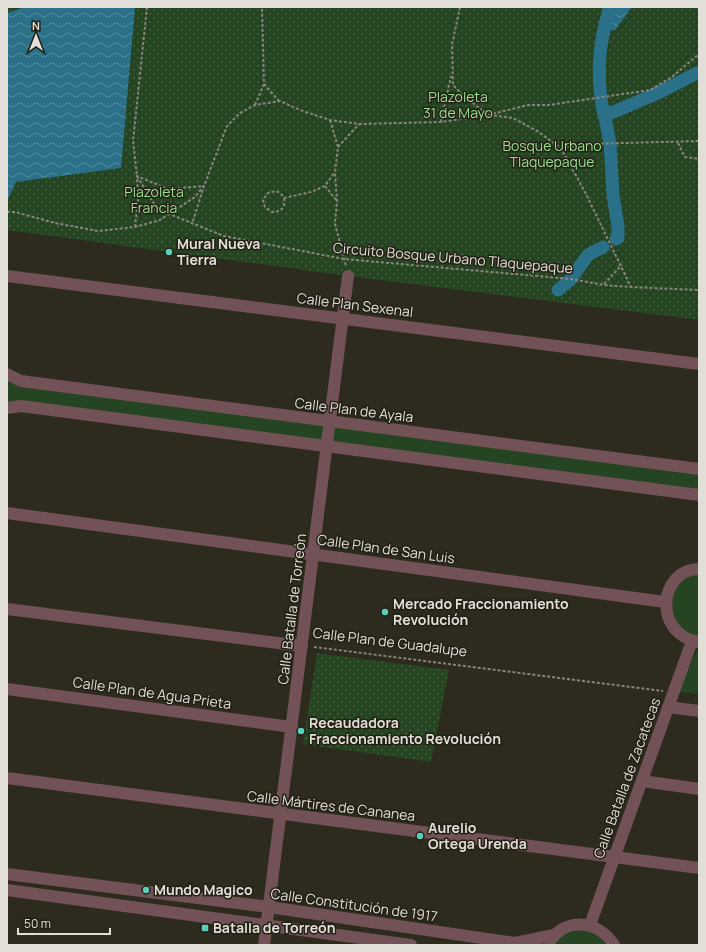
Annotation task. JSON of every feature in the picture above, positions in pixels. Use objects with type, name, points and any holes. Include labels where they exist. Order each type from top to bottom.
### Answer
[{"type":"street","name":"Calle Plan Sexenal","points":[[7,276],[699,364]]},
{"type":"street","name":"Calle Batalla de Torreón","points":[[264,945],[348,276]]},
{"type":"street","name":"Calle Plan de Ayala","points":[[7,374],[21,381],[699,469]]},
{"type":"street","points":[[7,408],[21,406],[699,495]]},
{"type":"street","name":"Calle Plan de San Luis","points":[[7,513],[665,602]]},
{"type":"street","points":[[695,641],[680,635],[672,626],[666,614],[665,602],[670,587],[681,575],[699,569]]},
{"type":"street","name":"Calle Plan de Guadalupe","points":[[7,610],[302,646]]},
{"type":"street","name":"Calle Batalla de Zacatecas","points":[[590,925],[673,692],[695,641]]},
{"type":"street","name":"Calle Plan de Agua Prieta","points":[[7,689],[292,727]]},
{"type":"street","points":[[668,707],[699,711]]},
{"type":"street","name":"Calle Mártires de Cananea","points":[[7,778],[281,815],[615,856],[699,868]]},
{"type":"street","points":[[642,781],[699,789]]},
{"type":"street","name":"Calle Constitución de 1917","points":[[7,874],[269,907],[515,943],[550,940],[571,925],[590,925]]},
{"type":"street","points":[[7,890],[267,924],[411,945]]},
{"type":"street","points":[[590,925],[600,929],[609,936],[614,945]]},
{"type":"path","name":"Circuito Bosque Urbano Tlaquepaque","points":[[147,7],[133,141],[137,176],[157,208],[192,224],[224,236],[344,259],[571,278],[604,285],[699,290]]},
{"type":"path","points":[[255,105],[264,84],[262,7]]},
{"type":"path","points":[[441,122],[451,75],[452,45],[460,7]]},
{"type":"path","points":[[264,84],[280,101],[300,110],[330,120],[359,124],[441,122],[488,115],[528,105],[549,105],[616,97],[650,90],[672,76],[699,54]]},
{"type":"path","points":[[451,75],[453,85],[458,91],[488,115],[513,118],[537,131],[561,148],[622,265],[631,287]]},
{"type":"path","points":[[192,224],[204,186],[227,126],[240,113],[255,105],[280,101]]},
{"type":"path","points":[[330,120],[338,146],[335,172],[337,201],[335,224],[344,259]]},
{"type":"path","points":[[338,146],[359,124]]},
{"type":"path","points":[[561,148],[617,143],[699,142]]},
{"type":"path","points":[[678,143],[685,157],[699,159]]},
{"type":"path","points":[[284,198],[310,192],[325,186],[335,172]]},
{"type":"path","points":[[135,227],[138,200],[137,176],[168,189],[204,186]]},
{"type":"path","points":[[7,212],[15,212],[55,223],[98,231],[135,227],[160,220],[168,213],[195,196],[204,186]]},
{"type":"path","points":[[325,186],[337,201]]},
{"type":"path","points":[[272,191],[281,193],[284,198],[284,206],[277,212],[267,210],[263,204],[265,196],[272,191]]},
{"type":"path","points":[[604,285],[622,265]]},
{"type":"path","name":"Calle Plan de Guadalupe","points":[[302,646],[673,692]]},
{"type":"green space","name":"Bosque Urbano Tlaquepaque","points":[[7,7],[699,7],[699,320],[348,276],[7,230]]},
{"type":"green space","points":[[7,377],[328,424],[325,443],[7,406]]},
{"type":"green space","points":[[330,422],[699,469],[699,495],[328,443]]},
{"type":"green space","points":[[699,569],[699,642],[672,626],[670,587]]},
{"type":"green space","points":[[697,650],[699,650],[699,694],[678,692]]},
{"type":"green space","points":[[317,653],[449,670],[431,762],[303,744]]},
{"type":"green space","points":[[590,925],[612,945],[548,945],[551,939]]},
{"type":"water","points":[[24,7],[135,7],[121,168],[16,182],[7,201],[7,13]]},
{"type":"water","points":[[603,7],[632,7],[615,30],[603,31]]},
{"type":"waterway","points":[[610,7],[603,35],[599,74],[601,102],[604,116],[658,93],[699,72]]},
{"type":"waterway","points":[[603,108],[610,143],[613,195],[618,226],[618,238],[616,239]]},
{"type":"waterway","points":[[558,290],[571,279],[588,255],[603,247]]},
{"type":"place","name":"Mural Nueva Tierra","points":[[169,252]]},
{"type":"place","name":"Mercado Fraccionamiento Revolución","points":[[385,612]]},
{"type":"place","name":"Recaudadora Fraccionamiento Revolución","points":[[301,731]]},
{"type":"place","name":"Aurelio Ortega Urenda","points":[[420,836]]},
{"type":"place","name":"Mundo Magico","points":[[146,890]]},
{"type":"place","name":"Batalla de Torreón","points":[[205,928]]},
{"type":"park label","name":"Plazoleta 31 de Mayo","points":[[458,106]]},
{"type":"park label","name":"Plazoleta Francia","points":[[154,200]]}]
